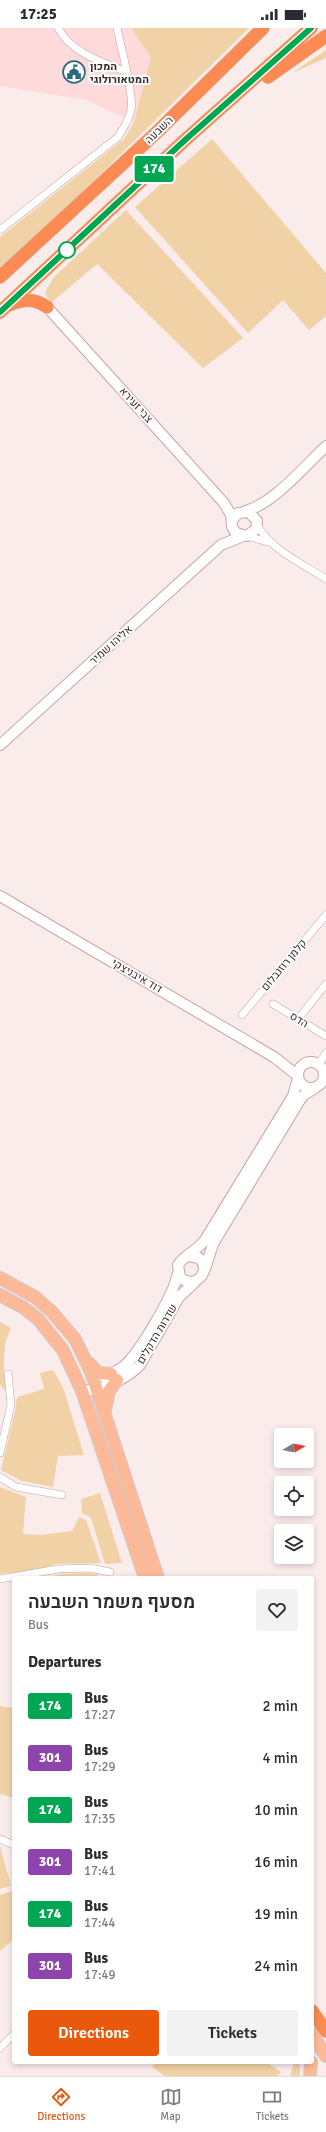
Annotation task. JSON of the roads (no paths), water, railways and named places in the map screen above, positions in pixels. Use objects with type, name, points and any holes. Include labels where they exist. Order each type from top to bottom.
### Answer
[{"type":"highway","name":"השבעה","points":[[0,277],[156,133],[263,28]]},
{"type":"highway","points":[[4,309],[185,140],[311,28]]},
{"type":"highway","points":[[185,140],[296,56],[326,36]]},
{"type":"highway","points":[[42,273],[39,288],[42,299],[47,307]]},
{"type":"highway","points":[[4,309],[30,300],[40,302],[47,307]]},
{"type":"highway","points":[[314,2015],[326,2031]]},
{"type":"main road","points":[[0,1278],[35,1297],[52,1311],[75,1339],[86,1359],[157,1576]]},
{"type":"main road","points":[[0,1295],[24,1308],[50,1332],[63,1350],[82,1391],[144,1576]]},
{"type":"main road","points":[[86,1359],[98,1373],[114,1377],[109,1391],[105,1414]]},
{"type":"main road","points":[[314,2015],[326,2035]]},
{"type":"main road","points":[[314,2037],[326,2056]]},
{"type":"main road","points":[[310,2076],[311,2064]]},
{"type":"street","points":[[58,28],[63,37],[80,51],[127,72]]},
{"type":"street","points":[[0,230],[118,137],[130,120],[133,101],[117,28]]},
{"type":"street","name":"צבי זעירא","points":[[47,307],[224,503],[236,510],[244,511]]},
{"type":"street","points":[[272,544],[236,534],[232,522],[244,511],[256,508],[269,500],[326,446]]},
{"type":"street","points":[[245,536],[254,533],[257,523],[269,500]]},
{"type":"street","name":"צבי זעירא","points":[[224,503],[232,522]]},
{"type":"street","points":[[244,511],[253,514],[262,533],[272,544],[326,579]]},
{"type":"street","name":"אליהו שמיר","points":[[221,545],[232,522]]},
{"type":"street","name":"אליהו שמיר","points":[[0,745],[221,545],[245,536]]},
{"type":"street","name":"דוד איבניצקי","points":[[0,896],[274,1056],[298,1077]]},
{"type":"street","name":"קלמן רוזנבלום","points":[[242,1015],[326,915]]},
{"type":"street","points":[[298,1019],[326,984]]},
{"type":"street","name":"הדס","points":[[273,1004],[326,1036]]},
{"type":"street","points":[[318,1064],[326,1053]]},
{"type":"street","name":"דוד איבניצקי","points":[[274,1056],[305,1063]]},
{"type":"street","points":[[311,1062],[318,1064],[325,1079],[319,1088],[304,1095],[300,1100],[212,1244],[202,1277],[195,1282],[183,1280],[178,1273],[178,1265],[197,1250],[205,1240],[293,1096],[298,1077],[298,1070],[305,1063],[311,1062]]},
{"type":"street","points":[[298,1077],[304,1086],[319,1088]]},
{"type":"street","points":[[188,1256],[199,1258],[204,1269]]},
{"type":"street","name":"שדרות הדקלים","points":[[114,1377],[139,1349],[175,1288],[178,1273]]},
{"type":"street","name":"שדרות הדקלים","points":[[82,1391],[114,1377],[134,1371],[140,1365],[179,1297],[195,1282]]},
{"type":"street","points":[[0,1453],[11,1405],[8,1374]]},
{"type":"street","points":[[0,1477],[16,1487],[62,1495]]},
{"type":"street","points":[[17,1576],[58,1569],[90,1568],[105,1574]]},
{"type":"street","points":[[0,1579],[12,1577]]},
{"type":"street","points":[[0,1839],[12,1844]]},
{"type":"street","points":[[0,2048],[12,2036]]},
{"type":"place","name":"המכון המטאורולוגי","points":[[74,72]]}]
